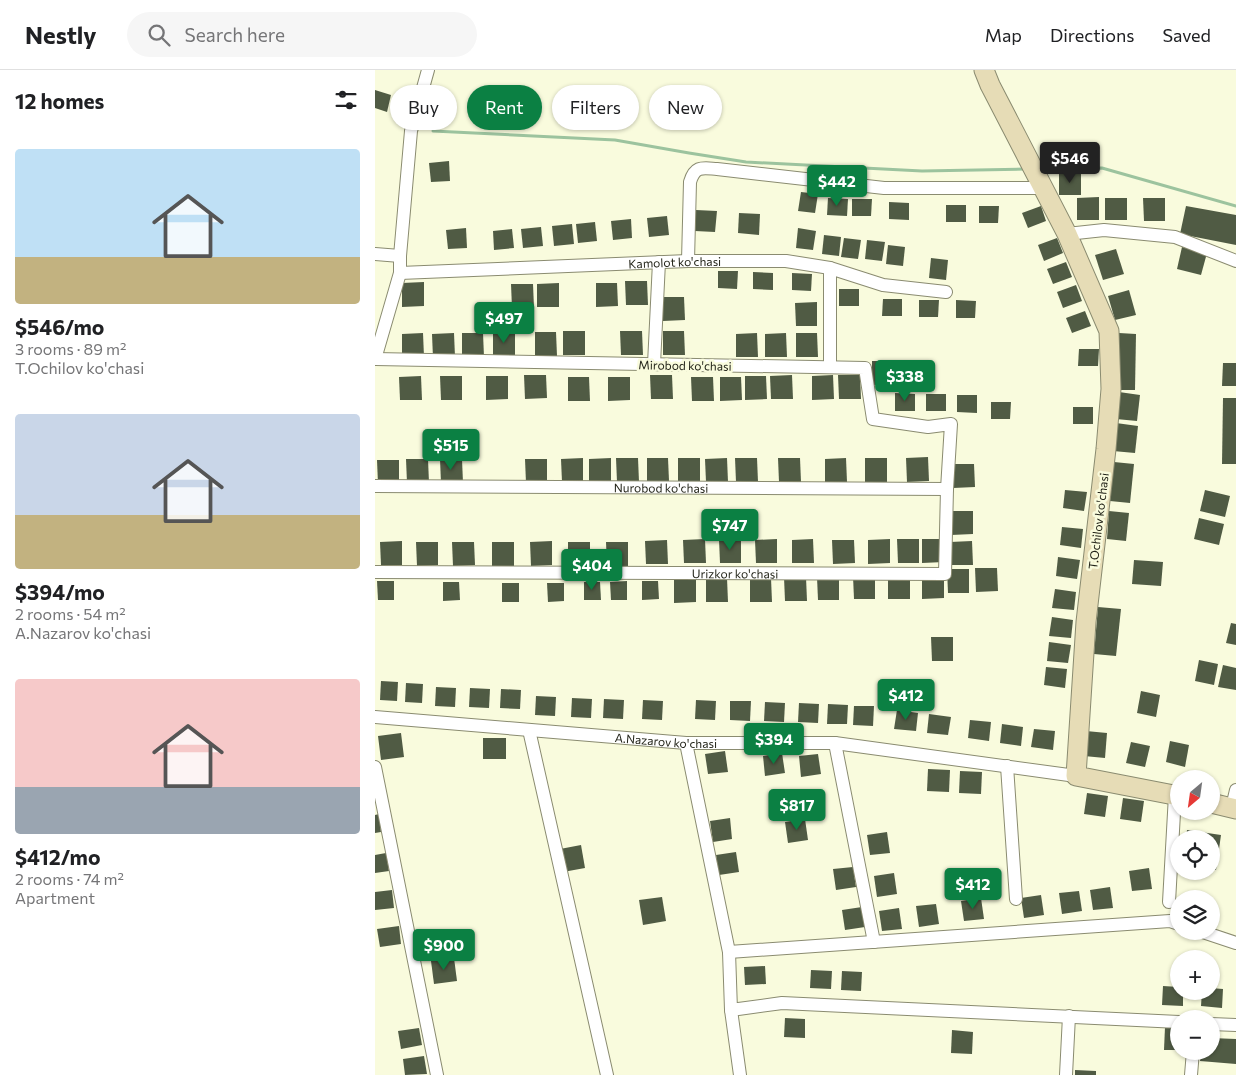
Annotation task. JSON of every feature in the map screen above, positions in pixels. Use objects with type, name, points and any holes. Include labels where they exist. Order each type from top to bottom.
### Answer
[{"type":"main road","name":"T.Ochilov ko'chasi","points":[[984,70],[1067,234],[1109,331],[1111,389],[1086,622],[1076,776]]},
{"type":"main road","points":[[1076,776],[1170,795]]},
{"type":"main road","points":[[1220,803],[1235,802]]},
{"type":"street","points":[[375,359],[400,273],[411,131],[428,70]]},
{"type":"street","points":[[688,261],[690,182],[692,174],[700,168],[884,188],[1037,175]]},
{"type":"street","points":[[1067,234],[1104,230],[1175,237],[1236,260]]},
{"type":"street","points":[[375,254],[400,256]]},
{"type":"street","name":"Kamolot ko'chasi","points":[[400,273],[688,261],[786,261],[830,268],[883,285],[946,292]]},
{"type":"street","points":[[654,364],[659,262]]},
{"type":"street","points":[[830,268],[830,367]]},
{"type":"street","name":"Mirobod ko'chasi","points":[[375,359],[865,368],[873,419],[928,427],[951,424]]},
{"type":"street","name":"Urizkor ko'chasi","points":[[375,572],[945,574],[951,424]]},
{"type":"street","name":"Nurobod ko'chasi","points":[[375,486],[947,489]]},
{"type":"street","name":"A.Nazarov ko'chasi","points":[[375,717],[686,743],[835,743],[1076,776]]},
{"type":"street","points":[[529,730],[607,1075]]},
{"type":"street","points":[[686,743],[729,952],[731,1010],[740,1075]]},
{"type":"street","points":[[835,743],[874,942]]},
{"type":"street","points":[[1007,766],[1016,899]]},
{"type":"street","points":[[375,767],[437,1075]]},
{"type":"street","points":[[1169,902],[1175,820]]},
{"type":"street","points":[[729,952],[1170,921]]},
{"type":"street","points":[[1220,938],[1236,943]]},
{"type":"street","points":[[731,1010],[782,1003],[1170,1022]]},
{"type":"street","points":[[1066,1075],[1069,1016]]},
{"type":"street","points":[[1220,1024],[1236,1025]]},
{"type":"street","points":[[1191,1075],[1192,1060]]},
{"type":"building","points":[[375,90],[390,95],[387,112],[375,108]]},
{"type":"building","points":[[449,161],[450,181],[431,182],[429,163]]},
{"type":"building","points":[[1081,172],[1081,195],[1059,195],[1059,173]]},
{"type":"building","points":[[801,192],[818,194],[815,213],[798,211]]},
{"type":"building","points":[[1099,197],[1099,220],[1077,220],[1077,198]]},
{"type":"building","points":[[828,198],[848,199],[847,216],[827,215]]},
{"type":"building","points":[[1105,198],[1127,198],[1127,220],[1105,220]]},
{"type":"building","points":[[1143,198],[1165,198],[1165,221],[1144,221]]},
{"type":"building","points":[[852,199],[872,199],[871,216],[852,216]]},
{"type":"building","points":[[889,202],[909,203],[909,220],[889,219]]},
{"type":"building","points":[[946,205],[966,205],[966,222],[946,222]]},
{"type":"building","points":[[979,206],[999,206],[998,223],[979,223]]},
{"type":"building","points":[[1041,206],[1046,221],[1028,228],[1022,213]]},
{"type":"building","points":[[1186,206],[1236,215],[1236,245],[1180,234]]},
{"type":"building","points":[[696,210],[717,211],[715,232],[695,231]]},
{"type":"building","points":[[739,213],[760,214],[759,235],[738,233]]},
{"type":"building","points":[[667,216],[669,235],[649,237],[647,218]]},
{"type":"building","points":[[631,219],[632,238],[613,240],[611,221]]},
{"type":"building","points":[[595,222],[597,241],[578,243],[576,224]]},
{"type":"building","points":[[572,224],[574,244],[554,246],[552,226]]},
{"type":"building","points":[[541,227],[543,246],[523,248],[521,229]]},
{"type":"building","points":[[466,228],[467,248],[448,249],[446,230]]},
{"type":"building","points":[[798,228],[816,231],[813,250],[796,248]]},
{"type":"building","points":[[512,229],[514,248],[494,250],[493,231]]},
{"type":"building","points":[[824,235],[841,237],[839,256],[822,254]]},
{"type":"building","points":[[844,238],[861,240],[858,259],[841,257]]},
{"type":"building","points":[[1057,238],[1063,253],[1044,261],[1038,245]]},
{"type":"building","points":[[867,240],[885,242],[882,261],[865,259]]},
{"type":"building","points":[[888,245],[905,247],[903,266],[886,264]]},
{"type":"building","points":[[1182,247],[1207,253],[1201,275],[1177,269]]},
{"type":"building","points":[[1116,249],[1124,274],[1103,280],[1095,255]]},
{"type":"building","points":[[931,258],[948,260],[946,280],[929,278]]},
{"type":"building","points":[[1066,262],[1072,277],[1053,284],[1047,269]]},
{"type":"building","points":[[718,271],[738,271],[737,289],[718,288]]},
{"type":"building","points":[[753,272],[773,273],[773,290],[753,289]]},
{"type":"building","points":[[792,273],[812,274],[811,291],[792,290]]},
{"type":"building","points":[[625,281],[647,281],[648,305],[626,305]]},
{"type":"building","points":[[424,282],[424,306],[402,307],[402,283]]},
{"type":"building","points":[[559,283],[559,307],[537,307],[537,284]]},
{"type":"building","points":[[596,283],[617,283],[618,306],[596,307]]},
{"type":"building","points":[[511,284],[533,284],[534,308],[512,308]]},
{"type":"building","points":[[1076,285],[1082,301],[1063,308],[1057,292]]},
{"type":"building","points":[[839,289],[859,289],[859,306],[839,306]]},
{"type":"building","points":[[1129,290],[1136,315],[1115,320],[1108,296]]},
{"type":"building","points":[[662,297],[684,297],[685,320],[663,321]]},
{"type":"building","points":[[883,299],[902,299],[902,316],[882,316]]},
{"type":"building","points":[[919,300],[939,300],[938,317],[919,317]]},
{"type":"building","points":[[956,300],[976,301],[975,318],[956,318]]},
{"type":"building","points":[[817,302],[817,326],[796,326],[795,303]]},
{"type":"building","points":[[1085,311],[1091,326],[1072,333],[1066,318]]},
{"type":"building","points":[[563,331],[585,331],[585,355],[563,355]]},
{"type":"building","points":[[620,331],[642,331],[643,355],[621,355]]},
{"type":"building","points":[[663,331],[684,331],[685,355],[663,355]]},
{"type":"building","points":[[515,332],[515,356],[493,356],[493,333]]},
{"type":"building","points":[[535,332],[556,332],[557,356],[535,356]]},
{"type":"building","points":[[423,333],[424,357],[402,358],[402,334]]},
{"type":"building","points":[[454,333],[455,357],[433,358],[432,334]]},
{"type":"building","points":[[462,333],[483,333],[484,357],[462,357]]},
{"type":"building","points":[[757,333],[758,357],[736,357],[736,334]]},
{"type":"building","points":[[786,333],[787,357],[765,357],[765,334]]},
{"type":"building","points":[[796,333],[817,333],[818,357],[796,357]]},
{"type":"building","points":[[1119,333],[1136,334],[1135,390],[1117,390]]},
{"type":"building","points":[[1079,349],[1099,349],[1098,366],[1078,366]]},
{"type":"building","points":[[872,361],[893,361],[894,384],[872,385]]},
{"type":"building","points":[[1223,363],[1236,363],[1236,386],[1222,386]]},
{"type":"building","points":[[524,375],[546,375],[547,398],[525,399]]},
{"type":"building","points":[[650,375],[672,375],[673,399],[651,399]]},
{"type":"building","points":[[792,375],[793,399],[771,399],[770,376]]},
{"type":"building","points":[[833,375],[834,399],[812,400],[812,376]]},
{"type":"building","points":[[838,375],[860,375],[861,399],[839,399]]},
{"type":"building","points":[[421,376],[422,400],[400,400],[399,377]]},
{"type":"building","points":[[440,376],[462,376],[462,400],[441,400]]},
{"type":"building","points":[[486,376],[508,376],[508,399],[486,400]]},
{"type":"building","points":[[745,376],[766,376],[767,399],[745,400]]},
{"type":"building","points":[[568,377],[589,377],[590,401],[568,401]]},
{"type":"building","points":[[608,377],[630,377],[630,400],[608,401]]},
{"type":"building","points":[[691,377],[713,377],[714,401],[692,401]]},
{"type":"building","points":[[720,377],[741,377],[742,400],[720,401]]},
{"type":"building","points":[[1119,392],[1140,395],[1137,421],[1116,419]]},
{"type":"building","points":[[895,393],[915,394],[915,411],[895,411]]},
{"type":"building","points":[[926,394],[946,394],[946,411],[926,411]]},
{"type":"building","points":[[957,395],[977,395],[977,413],[957,412]]},
{"type":"building","points":[[1223,398],[1236,398],[1236,464],[1222,464]]},
{"type":"building","points":[[991,402],[1011,402],[1010,419],[991,419]]},
{"type":"building","points":[[1073,407],[1093,407],[1093,424],[1073,424]]},
{"type":"building","points":[[1116,423],[1138,426],[1135,453],[1113,451]]},
{"type":"building","points":[[928,457],[929,481],[907,482],[906,458]]},
{"type":"building","points":[[583,458],[583,482],[562,482],[561,459]]},
{"type":"building","points":[[611,458],[611,482],[589,482],[589,459]]},
{"type":"building","points":[[616,458],[638,458],[639,482],[617,482]]},
{"type":"building","points":[[647,458],[668,458],[669,481],[647,482]]},
{"type":"building","points":[[678,458],[700,458],[700,482],[678,482]]},
{"type":"building","points":[[727,458],[728,482],[706,482],[705,459]]},
{"type":"building","points":[[735,458],[757,458],[758,482],[736,482]]},
{"type":"building","points":[[778,458],[800,458],[801,482],[779,482]]},
{"type":"building","points":[[846,458],[847,482],[825,482],[825,459]]},
{"type":"building","points":[[865,458],[887,458],[887,482],[865,482]]},
{"type":"building","points":[[406,459],[428,459],[429,483],[407,483]]},
{"type":"building","points":[[440,459],[462,459],[463,483],[441,483]]},
{"type":"building","points":[[525,459],[547,459],[547,482],[526,483]]},
{"type":"building","points":[[377,460],[399,460],[399,483],[378,484]]},
{"type":"building","points":[[1114,462],[1134,464],[1130,503],[1110,501]]},
{"type":"building","points":[[952,464],[974,464],[975,487],[953,488]]},
{"type":"building","points":[[1065,490],[1087,492],[1084,511],[1063,508]]},
{"type":"building","points":[[1205,490],[1230,496],[1225,517],[1200,511]]},
{"type":"building","points":[[951,511],[973,511],[973,534],[951,535]]},
{"type":"building","points":[[1109,511],[1129,513],[1126,541],[1107,539]]},
{"type":"building","points":[[1199,518],[1224,524],[1219,545],[1194,539]]},
{"type":"building","points":[[1062,527],[1083,529],[1081,548],[1060,545]]},
{"type":"building","points":[[705,539],[706,563],[684,563],[683,540]]},
{"type":"building","points":[[719,539],[741,539],[741,563],[720,563]]},
{"type":"building","points":[[777,539],[777,563],[756,563],[755,540]]},
{"type":"building","points":[[813,539],[814,563],[792,563],[792,540]]},
{"type":"building","points":[[890,539],[890,563],[868,564],[868,540]]},
{"type":"building","points":[[897,539],[919,539],[919,563],[898,563]]},
{"type":"building","points":[[922,539],[943,539],[944,562],[922,563]]},
{"type":"building","points":[[667,540],[668,564],[646,564],[645,541]]},
{"type":"building","points":[[832,540],[854,540],[855,563],[833,564]]},
{"type":"building","points":[[402,541],[402,565],[381,565],[380,542]]},
{"type":"building","points":[[552,541],[552,565],[531,566],[530,542]]},
{"type":"building","points":[[972,541],[973,565],[951,565],[950,542]]},
{"type":"building","points":[[416,542],[438,542],[438,565],[417,566]]},
{"type":"building","points":[[452,542],[474,542],[475,565],[453,566]]},
{"type":"building","points":[[492,542],[514,542],[514,566],[492,566]]},
{"type":"building","points":[[568,542],[590,542],[590,566],[568,566]]},
{"type":"building","points":[[606,542],[628,542],[628,566],[607,566]]},
{"type":"building","points":[[1058,557],[1080,560],[1077,579],[1056,576]]},
{"type":"building","points":[[1134,560],[1163,562],[1161,586],[1132,584]]},
{"type":"building","points":[[975,568],[997,568],[998,591],[976,592]]},
{"type":"building","points":[[947,569],[969,569],[969,593],[948,593]]},
{"type":"building","points":[[875,575],[875,599],[854,599],[853,576]]},
{"type":"building","points":[[888,575],[910,575],[910,599],[888,599]]},
{"type":"building","points":[[922,575],[944,575],[944,598],[922,599]]},
{"type":"building","points":[[839,576],[839,600],[818,600],[817,577]]},
{"type":"building","points":[[784,577],[806,577],[807,601],[785,601]]},
{"type":"building","points":[[727,578],[728,602],[706,602],[706,579]]},
{"type":"building","points":[[771,578],[772,602],[750,602],[750,579]]},
{"type":"building","points":[[674,579],[696,579],[696,602],[674,603]]},
{"type":"building","points":[[377,581],[394,581],[394,600],[378,600]]},
{"type":"building","points":[[627,581],[627,600],[611,600],[610,582]]},
{"type":"building","points":[[642,581],[658,581],[659,599],[642,600]]},
{"type":"building","points":[[443,582],[459,582],[460,600],[443,601]]},
{"type":"building","points":[[584,582],[600,582],[601,600],[584,600]]},
{"type":"building","points":[[502,583],[519,583],[519,602],[502,602]]},
{"type":"building","points":[[547,583],[564,583],[564,601],[548,602]]},
{"type":"building","points":[[1055,589],[1076,592],[1074,610],[1052,608]]},
{"type":"building","points":[[1098,607],[1121,609],[1116,656],[1094,654]]},
{"type":"building","points":[[1052,617],[1073,620],[1071,638],[1049,636]]},
{"type":"building","points":[[1231,623],[1236,624],[1236,645],[1226,643]]},
{"type":"building","points":[[931,637],[953,637],[953,661],[932,661]]},
{"type":"building","points":[[1049,642],[1071,645],[1068,663],[1047,661]]},
{"type":"building","points":[[1199,660],[1218,664],[1214,685],[1195,681]]},
{"type":"building","points":[[1223,665],[1236,668],[1236,690],[1218,687]]},
{"type":"building","points":[[1046,667],[1067,669],[1065,688],[1044,685]]},
{"type":"building","points":[[381,681],[398,682],[397,701],[380,700]]},
{"type":"building","points":[[406,683],[423,684],[422,703],[405,702]]},
{"type":"building","points":[[436,687],[456,688],[455,707],[435,706]]},
{"type":"building","points":[[470,688],[490,689],[489,708],[469,707]]},
{"type":"building","points":[[501,689],[521,690],[520,709],[500,708]]},
{"type":"building","points":[[1141,691],[1160,695],[1156,717],[1137,713]]},
{"type":"building","points":[[536,696],[556,697],[555,716],[535,715]]},
{"type":"building","points":[[572,698],[592,699],[591,718],[571,717]]},
{"type":"building","points":[[604,699],[624,700],[623,719],[603,718]]},
{"type":"building","points":[[643,700],[663,701],[662,720],[642,719]]},
{"type":"building","points":[[696,700],[716,701],[715,720],[695,719]]},
{"type":"building","points":[[730,701],[751,701],[750,721],[730,720]]},
{"type":"building","points":[[765,702],[785,703],[784,722],[764,721]]},
{"type":"building","points":[[799,703],[819,704],[818,723],[798,722]]},
{"type":"building","points":[[828,704],[848,705],[847,724],[827,724]]},
{"type":"building","points":[[854,706],[874,706],[873,726],[853,725]]},
{"type":"building","points":[[897,710],[918,713],[916,731],[894,729]]},
{"type":"building","points":[[929,714],[951,717],[948,735],[927,733]]},
{"type":"building","points":[[970,720],[991,722],[989,741],[968,738]]},
{"type":"building","points":[[1002,724],[1023,727],[1021,746],[1000,743]]},
{"type":"building","points":[[1034,729],[1055,731],[1053,750],[1031,747]]},
{"type":"building","points":[[1086,731],[1107,733],[1105,758],[1084,756]]},
{"type":"building","points":[[401,733],[404,757],[381,760],[378,736]]},
{"type":"building","points":[[483,738],[506,738],[506,759],[483,759]]},
{"type":"building","points":[[1170,741],[1189,745],[1185,767],[1166,762]]},
{"type":"building","points":[[1131,742],[1150,746],[1145,767],[1126,763]]},
{"type":"building","points":[[725,751],[728,772],[708,774],[705,754]]},
{"type":"building","points":[[782,753],[785,773],[765,776],[763,756]]},
{"type":"building","points":[[818,754],[821,774],[801,777],[799,756]]},
{"type":"building","points":[[928,769],[950,770],[949,792],[927,791]]},
{"type":"building","points":[[960,771],[982,772],[981,794],[959,793]]},
{"type":"building","points":[[1087,793],[1108,796],[1105,817],[1084,814]]},
{"type":"building","points":[[1123,798],[1144,801],[1141,822],[1120,819]]},
{"type":"building","points":[[379,814],[381,832],[375,833],[375,815]]},
{"type":"building","points":[[730,818],[732,839],[713,842],[710,821]]},
{"type":"building","points":[[805,819],[808,840],[788,843],[785,822]]},
{"type":"building","points":[[887,832],[890,853],[870,855],[867,835]]},
{"type":"building","points":[[581,845],[585,868],[563,872],[560,849]]},
{"type":"building","points":[[736,852],[739,872],[719,875],[716,855]]},
{"type":"building","points":[[386,853],[389,871],[375,873],[375,855]]},
{"type":"building","points":[[853,867],[856,887],[836,890],[833,869]]},
{"type":"building","points":[[1149,868],[1152,889],[1132,891],[1129,871]]},
{"type":"building","points":[[894,873],[897,894],[877,897],[874,876]]},
{"type":"building","points":[[1110,887],[1113,908],[1093,910],[1090,890]]},
{"type":"building","points":[[392,890],[394,908],[375,910],[375,892]]},
{"type":"building","points":[[1079,891],[1082,911],[1062,914],[1059,893]]},
{"type":"building","points":[[1041,895],[1044,915],[1024,918],[1021,898]]},
{"type":"building","points":[[662,897],[666,921],[643,925],[639,900]]},
{"type":"building","points":[[981,898],[984,919],[964,921],[961,901]]},
{"type":"building","points":[[936,904],[939,924],[919,927],[916,906]]},
{"type":"building","points":[[862,907],[865,927],[845,930],[842,910]]},
{"type":"building","points":[[899,908],[902,929],[882,931],[879,911]]},
{"type":"building","points":[[399,926],[401,944],[380,947],[377,929]]},
{"type":"building","points":[[454,958],[457,981],[434,984],[431,961]]},
{"type":"building","points":[[765,966],[766,984],[745,985],[744,967]]},
{"type":"building","points":[[811,970],[832,971],[831,989],[810,988]]},
{"type":"building","points":[[842,971],[862,972],[861,991],[841,990]]},
{"type":"building","points":[[1163,986],[1170,986],[1170,1000],[1183,1000],[1183,1006],[1162,1005]]},
{"type":"building","points":[[1220,989],[1223,989],[1222,1008],[1201,1006],[1201,1000],[1220,1000]]},
{"type":"building","points":[[785,1018],[805,1019],[805,1038],[784,1037]]},
{"type":"building","points":[[1165,1027],[1170,1027],[1170,1050],[1164,1050]]},
{"type":"building","points":[[419,1028],[422,1045],[401,1049],[398,1031]]},
{"type":"building","points":[[952,1030],[973,1032],[972,1054],[951,1053]]},
{"type":"building","points":[[1220,1038],[1236,1039],[1236,1064],[1200,1061],[1220,1060]]},
{"type":"building","points":[[424,1056],[427,1074],[405,1075],[403,1059]]},
{"type":"building","points":[[1075,1070],[1096,1071],[1096,1075],[1075,1075]]},
{"type":"waterway","points":[[433,131],[615,140],[746,162],[922,171],[1025,169]]},
{"type":"waterway","points":[[1041,169],[1102,168],[1236,206]]}]
